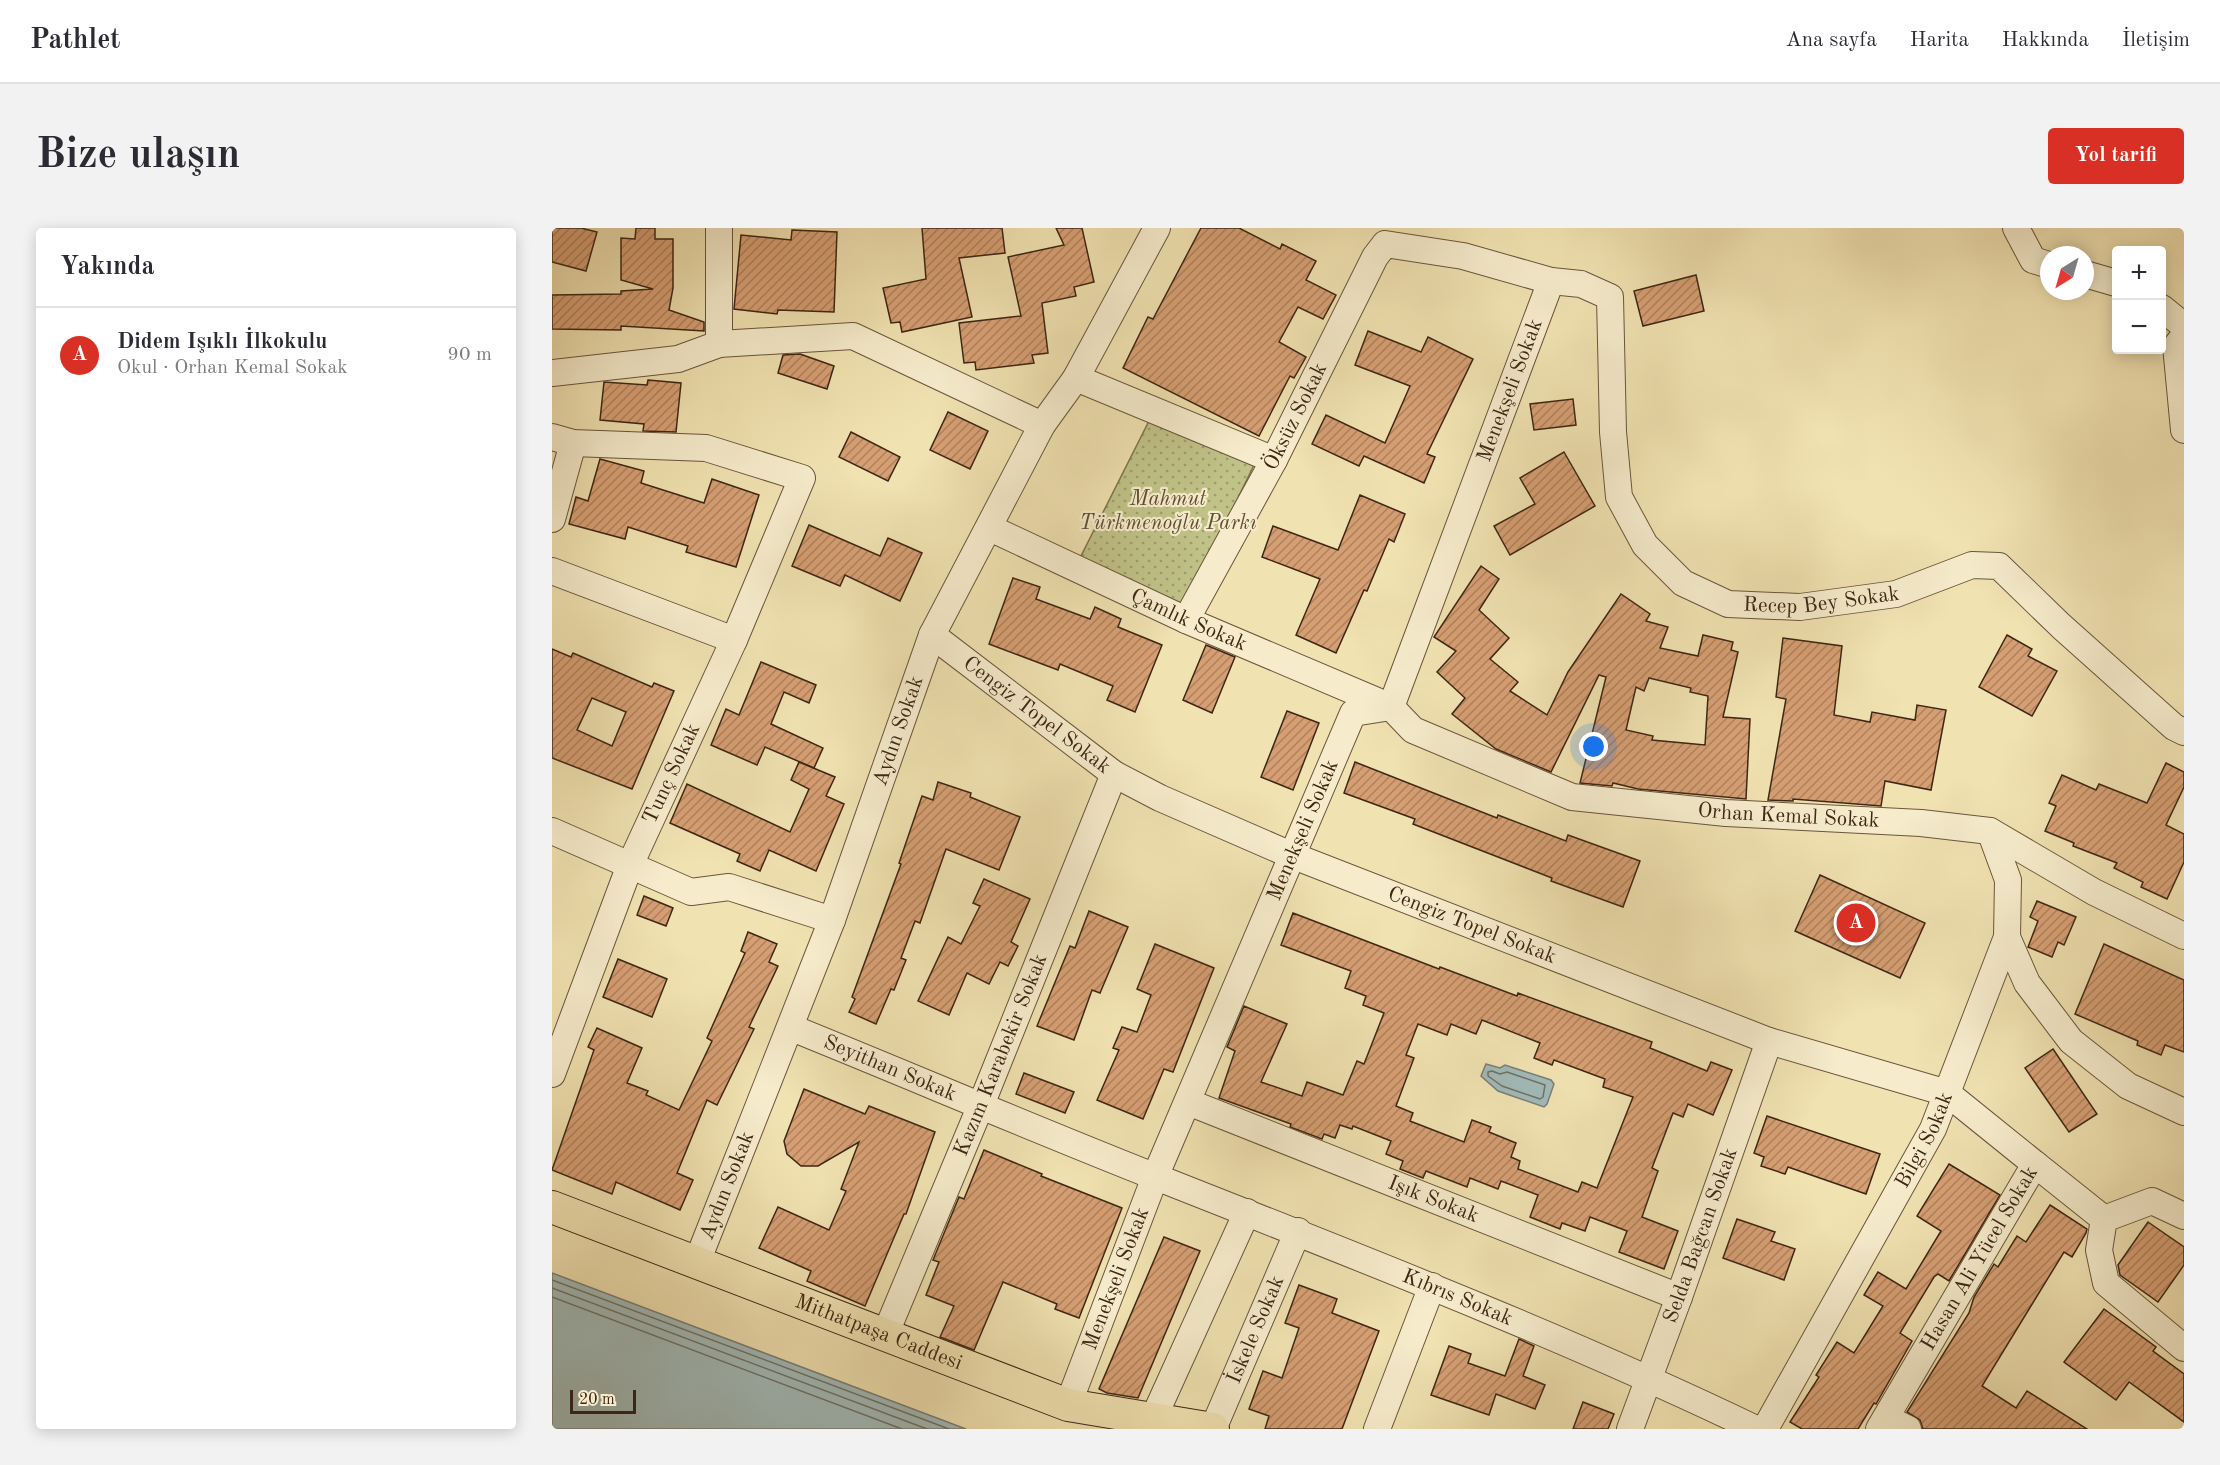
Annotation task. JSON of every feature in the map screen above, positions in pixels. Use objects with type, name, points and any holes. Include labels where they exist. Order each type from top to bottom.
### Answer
[{"type":"main road","name":"Mithatpaşa Caddesi","points":[[552,1207],[1068,1405],[1154,1417],[1213,1429]]},
{"type":"street","points":[[719,228],[719,344]]},
{"type":"street","name":"Aydın Sokak","points":[[697,1262],[792,1028],[932,635],[1042,425],[1077,378],[1157,228]]},
{"type":"street","points":[[2016,228],[2033,260],[2040,262]]},
{"type":"street","name":"Recep Bey Sokak","points":[[1385,244],[1463,256],[1551,281],[1581,284],[1610,297],[1613,432],[1619,497],[1645,545],[1683,583],[1728,604],[1800,607],[1896,594],[1972,565],[1999,566],[2070,634],[2174,727],[2184,732]]},
{"type":"street","name":"Öksüz Sokak","points":[[1186,620],[1274,460],[1375,256],[1385,244]]},
{"type":"street","points":[[2094,277],[2112,282]]},
{"type":"street","name":"Menekşeli Sokak","points":[[1068,1405],[1155,1177],[1353,712],[1391,707],[1551,281]]},
{"type":"street","points":[[2166,311],[2184,326]]},
{"type":"street","points":[[552,373],[678,358],[719,344],[853,336],[1042,425]]},
{"type":"street","points":[[2184,336],[2176,346],[2184,430]]},
{"type":"street","points":[[1077,378],[1274,460]]},
{"type":"street","points":[[552,519],[562,440]]},
{"type":"street","name":"Tunç Sokak","points":[[552,1074],[630,865],[734,640],[802,478],[706,448],[562,440]]},
{"type":"street","name":"Çamlık Sokak","points":[[990,528],[1186,620],[1391,707]]},
{"type":"street","points":[[552,571],[734,640]]},
{"type":"street","name":"Cengiz Topel Sokak","points":[[932,635],[1114,774],[1160,798],[1291,855],[1769,1041],[1947,1094],[2036,1164]]},
{"type":"street","name":"Orhan Kemal Sokak","points":[[1391,707],[1413,730],[1572,796],[1726,813],[1921,824],[1990,831],[2094,892],[2184,936]]},
{"type":"street","name":"Kazım Karabekir Sokak","points":[[885,1335],[981,1106],[1114,774]]},
{"type":"street","points":[[552,831],[691,892],[729,887],[832,920]]},
{"type":"street","name":"Bilgi Sokak","points":[[1765,1429],[1933,1130],[2007,937],[2008,880],[1990,831]]},
{"type":"street","points":[[2007,937],[2027,983],[2071,1041],[2127,1086],[2184,1112]]},
{"type":"street","name":"Seyithan Sokak","points":[[792,1028],[1155,1177]]},
{"type":"street","name":"Selda Bağcan Sokak","points":[[1630,1429],[1769,1041]]},
{"type":"street","name":"Işık Sokak","points":[[1188,1102],[1679,1297]]},
{"type":"street","name":"Hasan Ali Yücel Sokak","points":[[1891,1425],[2036,1164],[2104,1219]]},
{"type":"street","name":"Kıbrıs Sokak","points":[[1155,1177],[1298,1231],[1432,1286],[1648,1377],[1756,1429]]},
{"type":"street","points":[[2184,1216],[2152,1201],[2104,1219],[2099,1250],[2106,1283],[2184,1348]]},
{"type":"street","points":[[1154,1417],[1247,1212]]},
{"type":"street","name":"İskele Sokak","points":[[1213,1429],[1298,1231]]},
{"type":"street","points":[[1377,1429],[1432,1286]]},
{"type":"green space","name":"Mahmut Türkmenoğlu Parkı","points":[[1152,415],[1257,459],[1185,606],[1079,560]]},
{"type":"water","points":[[1486,1064],[1500,1068],[1505,1065],[1551,1080],[1554,1084],[1547,1104],[1544,1107],[1498,1091],[1481,1076]]},
{"type":"water","points":[[552,1273],[966,1429],[552,1429]]},
{"type":"building","points":[[552,228],[581,228],[597,232],[586,271],[552,262]]},
{"type":"building","points":[[636,228],[655,228],[655,239],[673,239],[673,288],[669,310],[704,322],[704,331],[621,326],[621,330],[552,329],[552,295],[621,294],[621,291],[653,289],[621,280],[621,238],[635,239]]},
{"type":"building","points":[[922,228],[1002,228],[1005,253],[959,258],[972,317],[902,332],[900,322],[891,323],[883,288],[926,279]]},
{"type":"building","points":[[1056,228],[1082,228],[1094,282],[1074,287],[1076,296],[1042,303],[1048,353],[1032,355],[1034,363],[976,370],[975,362],[964,363],[959,323],[1021,316],[1008,257],[1064,245]]},
{"type":"building","points":[[1201,228],[1239,228],[1280,249],[1282,244],[1316,261],[1306,280],[1336,295],[1323,319],[1298,307],[1279,342],[1306,357],[1294,378],[1290,376],[1259,436],[1123,368],[1148,317],[1153,319]]},
{"type":"building","points":[[792,230],[837,232],[834,312],[778,310],[777,314],[734,309],[741,235],[791,240]]},
{"type":"building","points":[[1696,275],[1704,311],[1643,326],[1634,291]]},
{"type":"building","points":[[1368,331],[1421,352],[1428,337],[1473,359],[1427,454],[1435,457],[1424,483],[1364,456],[1359,466],[1312,444],[1326,415],[1385,443],[1410,386],[1355,365]]},
{"type":"building","points":[[800,354],[834,366],[827,389],[778,373],[783,355]]},
{"type":"building","points":[[648,380],[681,383],[676,432],[643,431],[644,424],[600,420],[604,382],[647,385]]},
{"type":"building","points":[[1573,399],[1576,425],[1534,430],[1530,404]]},
{"type":"building","points":[[948,412],[988,431],[970,469],[930,450]]},
{"type":"building","points":[[851,432],[900,457],[888,481],[839,457]]},
{"type":"building","points":[[1564,452],[1595,506],[1510,555],[1494,526],[1535,504],[1520,478]]},
{"type":"building","points":[[600,459],[644,471],[641,483],[704,503],[712,479],[759,495],[736,567],[686,552],[688,546],[628,527],[625,539],[569,524],[576,497],[588,501]]},
{"type":"building","points":[[1360,495],[1405,514],[1394,542],[1389,539],[1367,591],[1364,590],[1336,653],[1296,635],[1320,579],[1262,557],[1273,526],[1338,550]]},
{"type":"building","points":[[809,525],[880,556],[888,538],[922,553],[900,601],[845,575],[840,586],[792,566]]},
{"type":"building","points":[[1481,566],[1499,579],[1479,610],[1509,638],[1490,659],[1518,682],[1510,691],[1547,715],[1568,672],[1621,594],[1650,614],[1646,621],[1668,627],[1660,648],[1698,656],[1703,635],[1733,642],[1731,650],[1738,652],[1723,717],[1750,719],[1746,799],[1638,789],[1613,783],[1612,786],[1580,783],[1606,677],[1599,675],[1551,772],[1496,749],[1452,714],[1465,698],[1437,672],[1456,651],[1434,637]],"holes":[[[1649,678],[1691,688],[1690,692],[1708,696],[1705,745],[1652,740],[1653,736],[1626,730],[1636,687],[1644,691]]]},
{"type":"building","points":[[1013,578],[1040,587],[1036,599],[1090,619],[1095,607],[1121,619],[1118,627],[1162,645],[1135,712],[1107,700],[1113,686],[1060,664],[1058,670],[989,644]]},
{"type":"building","points":[[2007,635],[2032,649],[2028,656],[2057,671],[2032,716],[1979,687]]},
{"type":"building","points":[[1783,638],[1842,646],[1834,715],[1870,722],[1872,712],[1915,720],[1917,705],[1946,710],[1931,790],[1885,781],[1881,806],[1793,799],[1793,801],[1768,800],[1786,699],[1776,697]]},
{"type":"building","points":[[1206,645],[1235,657],[1212,713],[1183,700]]},
{"type":"building","points":[[552,649],[571,657],[573,653],[652,687],[654,683],[674,691],[632,789],[552,758]],"holes":[[[592,698],[626,712],[612,746],[577,730]]]},
{"type":"building","points":[[761,662],[816,685],[809,703],[784,692],[771,724],[823,748],[814,768],[765,747],[757,765],[711,745],[726,709],[739,715]]},
{"type":"building","points":[[1287,711],[1319,723],[1293,790],[1261,777]]},
{"type":"building","points":[[799,762],[835,777],[826,796],[844,804],[816,871],[769,850],[760,871],[737,861],[740,854],[670,823],[687,784],[790,832],[809,789],[791,780]]},
{"type":"building","points":[[1355,762],[1497,818],[1498,815],[1566,841],[1568,835],[1640,861],[1623,907],[1551,881],[1552,878],[1413,824],[1415,819],[1344,793]]},
{"type":"building","points":[[2166,763],[2184,772],[2184,787],[2166,825],[2184,834],[2184,862],[2167,899],[2141,887],[2143,882],[2114,868],[2117,863],[2073,846],[2074,843],[2045,831],[2056,806],[2049,803],[2062,775],[2096,790],[2099,784],[2147,803]]},
{"type":"building","points":[[938,782],[971,793],[970,797],[1020,817],[999,870],[946,849],[920,923],[915,921],[901,958],[906,960],[894,990],[891,989],[876,1024],[849,1012],[855,999],[852,997],[901,864],[899,863],[922,796],[933,800]]},
{"type":"building","points":[[1820,875],[1925,923],[1900,978],[1795,931]]},
{"type":"building","points":[[984,879],[1030,899],[1011,942],[1018,946],[1008,966],[1000,962],[989,984],[967,973],[949,1015],[918,1001],[948,937],[961,944],[980,906],[973,903]]},
{"type":"building","points":[[644,896],[673,908],[666,926],[637,915]]},
{"type":"building","points":[[2037,901],[2076,917],[2064,945],[2058,942],[2052,957],[2028,947],[2038,921],[2030,917]]},
{"type":"building","points":[[1089,911],[1128,927],[1100,993],[1092,990],[1074,1040],[1037,1026],[1070,946],[1075,948]]},
{"type":"building","points":[[1293,913],[1439,969],[1440,967],[1517,996],[1518,993],[1652,1042],[1650,1048],[1707,1071],[1711,1062],[1732,1070],[1713,1115],[1688,1104],[1683,1117],[1673,1113],[1652,1168],[1658,1171],[1642,1217],[1678,1231],[1664,1269],[1619,1252],[1627,1231],[1590,1217],[1585,1231],[1562,1223],[1560,1229],[1530,1217],[1538,1195],[1501,1181],[1498,1189],[1470,1178],[1467,1187],[1426,1171],[1423,1178],[1400,1169],[1403,1161],[1386,1154],[1391,1141],[1353,1126],[1352,1129],[1340,1125],[1335,1138],[1324,1134],[1322,1139],[1290,1127],[1291,1124],[1219,1098],[1235,1051],[1227,1047],[1244,1006],[1287,1024],[1261,1082],[1302,1096],[1307,1082],[1343,1095],[1357,1061],[1364,1064],[1384,1013],[1363,1005],[1366,996],[1345,988],[1351,971],[1281,945]],"holes":[[[1482,1020],[1540,1043],[1534,1058],[1552,1065],[1554,1060],[1605,1079],[1603,1087],[1633,1097],[1597,1188],[1582,1182],[1578,1192],[1518,1169],[1520,1161],[1511,1157],[1516,1143],[1489,1132],[1491,1127],[1472,1120],[1464,1142],[1410,1121],[1413,1113],[1396,1106],[1414,1058],[1406,1055],[1418,1024],[1447,1035],[1451,1024],[1476,1034]]]},
{"type":"building","points":[[748,932],[777,944],[769,962],[778,966],[749,1027],[754,1029],[717,1105],[707,1100],[677,1173],[693,1180],[680,1210],[616,1182],[612,1194],[552,1170],[594,1050],[588,1047],[597,1028],[642,1048],[627,1083],[648,1091],[646,1095],[679,1110],[712,1041],[707,1038],[745,953],[741,951]]},
{"type":"building","points":[[1155,944],[1214,968],[1173,1072],[1164,1069],[1143,1119],[1097,1100],[1119,1050],[1113,1048],[1122,1027],[1137,1032],[1151,995],[1137,989]]},
{"type":"building","points":[[2104,944],[2184,980],[2184,1052],[2165,1045],[2161,1055],[2137,1045],[2138,1041],[2075,1014]]},
{"type":"building","points":[[618,959],[667,979],[652,1017],[603,997]]},
{"type":"building","points":[[2053,1049],[2097,1114],[2069,1132],[2025,1068]]},
{"type":"building","points":[[1024,1073],[1074,1092],[1065,1113],[1016,1094]]},
{"type":"building","points":[[804,1089],[865,1114],[869,1106],[935,1132],[906,1214],[904,1214],[865,1306],[807,1281],[811,1271],[759,1248],[778,1207],[829,1230],[846,1191],[841,1189],[859,1142],[818,1166],[801,1166],[787,1154],[784,1141]]},
{"type":"building","points":[[1767,1116],[1880,1154],[1866,1194],[1788,1167],[1785,1174],[1761,1166],[1764,1157],[1754,1153]]},
{"type":"building","points":[[984,1150],[1042,1174],[1041,1176],[1122,1208],[1079,1318],[1055,1309],[1057,1304],[1003,1282],[974,1350],[940,1337],[954,1306],[926,1295],[939,1262],[933,1260],[959,1197],[964,1199]]},
{"type":"building","points":[[1949,1164],[2000,1195],[1949,1281],[1938,1274],[1934,1277],[1900,1333],[1912,1341],[1876,1404],[1874,1403],[1858,1429],[1802,1429],[1790,1422],[1819,1377],[1816,1375],[1837,1342],[1854,1353],[1883,1306],[1864,1295],[1878,1272],[1906,1289],[1941,1231],[1917,1216]]},
{"type":"building","points":[[2050,1205],[2087,1229],[2086,1233],[2072,1257],[2064,1252],[1982,1386],[2016,1408],[2027,1391],[2087,1429],[1923,1429],[1920,1420],[1907,1412],[1969,1313],[1974,1297],[1994,1264],[1998,1267],[2017,1236],[2026,1242]]},
{"type":"building","points":[[1737,1219],[1775,1232],[1771,1241],[1795,1249],[1784,1280],[1723,1258]]},
{"type":"building","points":[[2148,1222],[2184,1247],[2184,1265],[2158,1302],[2120,1275],[2118,1265]]},
{"type":"building","points":[[1164,1237],[1200,1251],[1138,1398],[1107,1393],[1099,1389]]},
{"type":"building","points":[[1299,1285],[1337,1299],[1332,1313],[1379,1331],[1342,1429],[1265,1429],[1269,1416],[1249,1409],[1263,1371],[1282,1378],[1299,1328],[1285,1323]]},
{"type":"building","points":[[2104,1309],[2156,1347],[2153,1351],[2184,1374],[2184,1422],[2129,1382],[2116,1400],[2064,1362]]},
{"type":"building","points":[[1519,1339],[1534,1346],[1523,1376],[1545,1385],[1535,1409],[1496,1394],[1489,1415],[1431,1395],[1449,1346],[1471,1354],[1468,1363],[1505,1376]]},
{"type":"building","points":[[1583,1402],[1614,1414],[1608,1429],[1573,1429]]},
{"type":"place","name":"Didem Işıklı İlkokulu","points":[[1856,923]]}]
